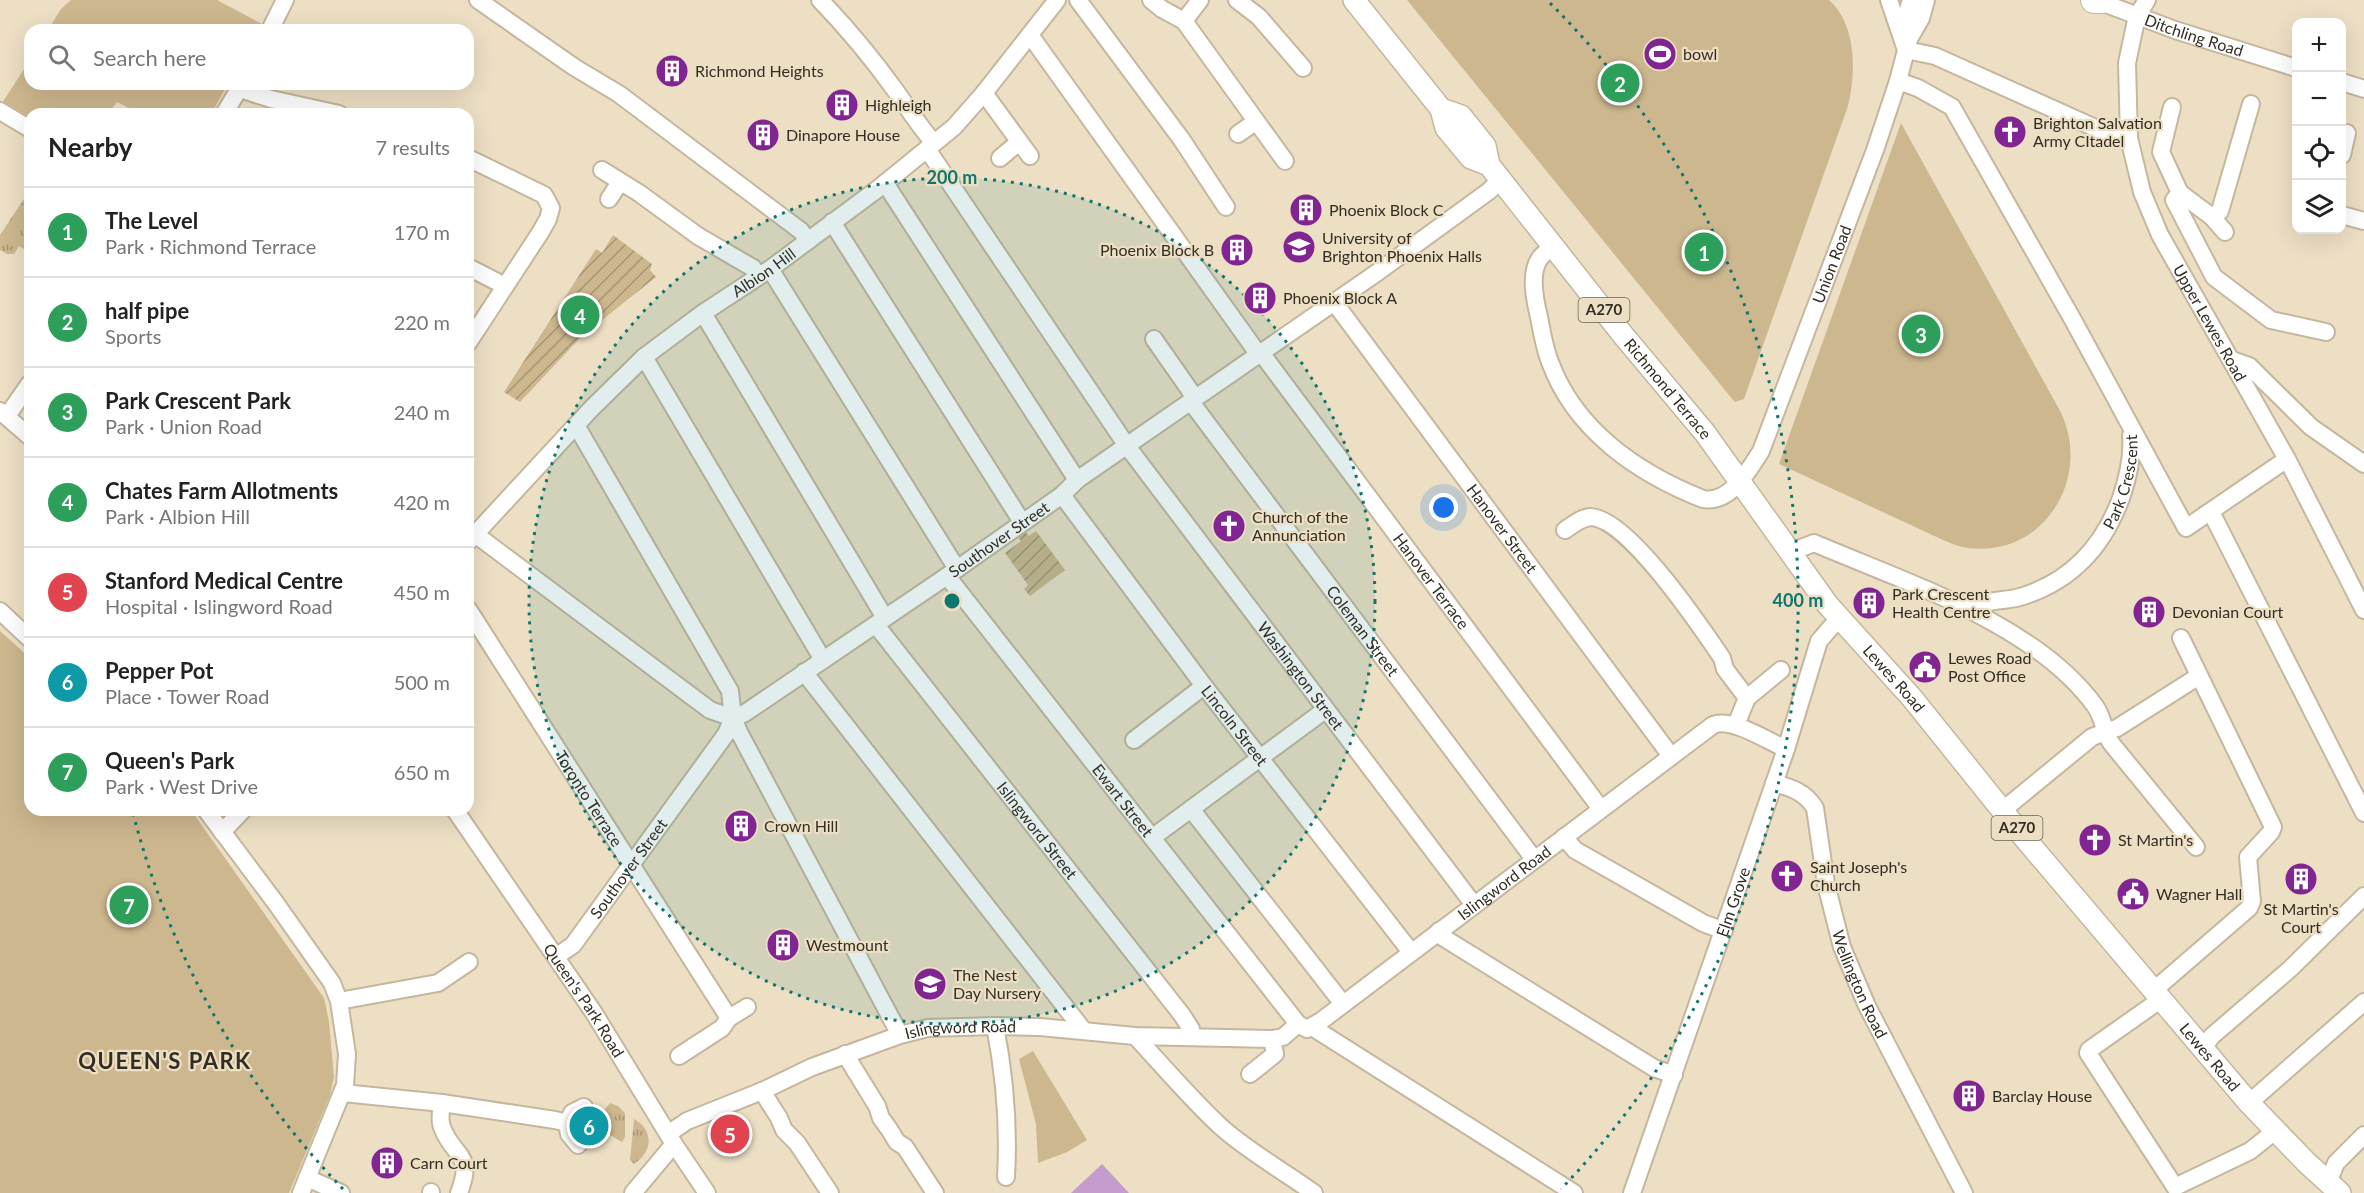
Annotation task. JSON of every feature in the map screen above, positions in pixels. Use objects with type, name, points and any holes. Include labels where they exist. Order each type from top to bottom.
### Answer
[{"type":"main road","name":"Richmond Terrace","points":[[1354,0],[1441,109],[1461,116],[1485,146],[1495,172],[1706,433],[1821,597],[1839,618]]},
{"type":"main road","name":"Lewes Road","points":[[1839,618],[1886,668],[1948,741],[2087,912],[2160,991],[2202,1049],[2275,1131],[2334,1188]]},
{"type":"street","points":[[273,24],[285,0]]},
{"type":"street","points":[[478,0],[574,67],[619,94],[801,231],[808,241]]},
{"type":"street","name":"Washington Street","points":[[820,0],[847,28],[895,90],[1127,446],[1324,710],[1474,905]]},
{"type":"street","name":"Albion Hill","points":[[474,536],[574,427],[644,357],[703,313],[808,241],[885,183],[964,117],[1057,0]]},
{"type":"street","points":[[1078,0],[1182,140],[1226,207]]},
{"type":"street","points":[[1151,0],[1184,21],[1255,122],[1285,160]]},
{"type":"street","points":[[1184,21],[1200,0]]},
{"type":"street","points":[[1238,0],[1259,17],[1303,68]]},
{"type":"street","points":[[1889,0],[1908,44],[2120,139],[2129,138]]},
{"type":"street","name":"Union Road","points":[[1908,44],[1907,13],[1911,0]]},
{"type":"street","name":"Union Road","points":[[1741,481],[1761,451],[1875,150],[1908,44],[1926,0]]},
{"type":"street","name":"Ditchling Road","points":[[2098,0],[2137,16],[2292,67]]},
{"type":"street","name":"Upper Lewes Road","points":[[2147,0],[2137,16],[2127,63],[2129,138],[2137,175],[2148,207],[2160,235],[2192,294],[2287,459],[2364,610]]},
{"type":"street","name":"Hanover Terrace","points":[[1030,35],[1260,354],[1601,809]]},
{"type":"street","name":"Park Crescent","points":[[1898,81],[1918,88],[1952,107],[2073,320],[2131,430],[2132,459],[2116,511],[2099,543],[2084,560],[2047,587],[2017,598],[1980,604],[1973,611]]},
{"type":"street","points":[[2346,83],[2364,89]]},
{"type":"street","points":[[228,108],[239,90]]},
{"type":"street","points":[[248,90],[271,99],[312,108]]},
{"type":"street","points":[[984,93],[1029,156]]},
{"type":"street","points":[[2212,217],[2220,212],[2252,104]]},
{"type":"street","points":[[2172,107],[2162,152],[2177,196],[2214,277],[2271,320],[2326,332]]},
{"type":"street","points":[[0,111],[24,125]]},
{"type":"street","points":[[1238,134],[1255,122]]},
{"type":"street","points":[[1000,158],[1019,142]]},
{"type":"street","points":[[474,161],[544,195],[550,206],[550,214],[540,233],[474,334]]},
{"type":"street","points":[[602,170],[698,236],[753,268],[765,272]]},
{"type":"street","name":"Southover Street","points":[[557,956],[573,945],[726,734],[734,718],[745,713],[952,573],[1062,495],[1077,480],[1193,401],[1489,191],[1495,172]]},
{"type":"street","points":[[609,199],[620,182]]},
{"type":"street","points":[[885,183],[1077,480]]},
{"type":"street","points":[[2177,196],[2212,217],[2225,232]]},
{"type":"street","points":[[2148,207],[2177,196]]},
{"type":"street","points":[[2346,216],[2364,221]]},
{"type":"street","points":[[832,222],[1022,522]]},
{"type":"street","points":[[1553,246],[1538,259],[1534,290],[1549,361],[1580,416],[1599,436],[1631,462],[1650,474],[1696,496],[1711,500],[1741,481]]},
{"type":"street","points":[[474,270],[505,286]]},
{"type":"street","name":"Ewart Street","points":[[765,272],[952,573],[1115,791],[1305,1026],[1574,1193]]},
{"type":"street","name":"Hanover Street","points":[[1334,302],[1671,756]]},
{"type":"street","name":"Islingword Street","points":[[703,313],[880,622],[1182,1016],[1191,1029],[1191,1038]]},
{"type":"street","name":"Coleman Street","points":[[1154,339],[1191,393],[1194,406],[1534,859]]},
{"type":"street","points":[[644,357],[823,660]]},
{"type":"street","points":[[2232,360],[2249,366],[2311,427],[2364,464]]},
{"type":"street","points":[[24,390],[3,414],[24,432]]},
{"type":"street","points":[[574,427],[580,432],[730,691],[734,718],[900,1035]]},
{"type":"street","points":[[2131,430],[2186,528],[2287,459]]},
{"type":"street","name":"Lincoln Street","points":[[1062,495],[1204,686],[1411,952]]},
{"type":"street","points":[[2211,512],[2364,813]]},
{"type":"street","points":[[1565,530],[1580,520],[1591,517],[1631,540],[1650,564],[1664,576],[1722,658],[1725,669],[1747,698]]},
{"type":"street","points":[[474,539],[710,710],[734,718]]},
{"type":"street","points":[[1791,552],[1814,543],[1973,611],[2032,646],[2064,670],[2081,688],[2102,716],[2105,731],[2111,743],[2196,847]]},
{"type":"street","points":[[0,611],[24,633]]},
{"type":"street","name":"Toronto Terrace","points":[[474,618],[729,1018]]},
{"type":"street","name":"Elm Grove","points":[[1632,1193],[1786,749],[1819,641],[1839,618]]},
{"type":"street","points":[[2181,638],[2273,827],[2249,855],[2252,901],[2249,908],[2160,991],[2089,1050],[2090,1058],[2170,1190],[2250,1151],[2275,1131]]},
{"type":"street","points":[[1781,670],[1747,698],[1736,725],[1786,749]]},
{"type":"street","points":[[804,672],[1084,1031]]},
{"type":"street","points":[[2003,810],[2092,737],[2116,728],[2199,676]]},
{"type":"street","points":[[1134,740],[1204,686]]},
{"type":"street","points":[[1153,837],[1324,710]]},
{"type":"street","name":"Islingword Road","points":[[633,1193],[671,1139],[687,1121],[845,1054],[900,1035],[939,1027],[995,1026],[1191,1038],[1272,1039],[1283,1037],[1343,1004],[1716,723],[1736,725]]},
{"type":"street","name":"Wellington Road","points":[[1774,783],[1800,792],[1815,808],[1826,884],[1842,947],[1872,1016],[1964,1193]]},
{"type":"street","points":[[1191,809],[1343,1004]]},
{"type":"street","points":[[210,816],[332,983],[339,1000],[347,1054],[343,1093],[304,1186],[341,1193]]},
{"type":"street","points":[[222,832],[237,816]]},
{"type":"street","name":"Queen's Park Road","points":[[459,816],[557,956],[707,1193]]},
{"type":"street","points":[[1564,837],[1575,850],[1702,922],[1724,930]]},
{"type":"street","points":[[2202,1049],[2212,1036],[2290,969],[2364,896]]},
{"type":"street","points":[[1438,931],[1444,938],[1654,1068],[1674,1075]]},
{"type":"street","points":[[339,1000],[438,983],[469,962]]},
{"type":"street","points":[[2249,1103],[2364,1002]]},
{"type":"street","points":[[679,1056],[722,1028],[729,1018],[747,1006]]},
{"type":"street","points":[[995,1026],[1005,1083],[1008,1132],[1006,1177]]},
{"type":"street","points":[[1135,1035],[1189,1095],[1220,1125],[1314,1193]]},
{"type":"street","points":[[1250,1074],[1275,1054],[1272,1039]]},
{"type":"street","points":[[845,1054],[877,1106],[881,1118],[935,1193]]},
{"type":"street","points":[[762,1091],[784,1130],[797,1143],[830,1193]]},
{"type":"street","points":[[343,1093],[442,1103],[567,1123]]},
{"type":"street","points":[[442,1103],[442,1127],[465,1165],[464,1181],[459,1193]]},
{"type":"street","points":[[578,1145],[569,1134],[567,1123],[572,1113],[584,1107]]},
{"type":"street","points":[[2334,1188],[2336,1163],[2364,1136]]},
{"type":"green space","points":[[71,0],[217,0],[262,24],[52,24],[61,9]]},
{"type":"green space","points":[[1407,0],[1829,0],[1838,10],[1845,22],[1852,50],[1851,93],[1848,106],[1744,399],[1735,402],[1733,400]]},
{"type":"green space","points":[[24,69],[24,90],[225,90],[214,108],[129,108],[117,102],[112,108],[24,108],[24,116],[2,103]]},
{"type":"green space","points":[[1901,123],[2059,409],[2068,434],[2070,460],[2066,485],[2056,507],[2040,526],[2020,540],[1995,548],[1961,547],[1779,464]]},
{"type":"green space","points":[[24,199],[24,249],[19,246],[14,254],[7,254],[0,250],[0,235]]},
{"type":"green space","points":[[613,235],[652,264],[650,270],[656,277],[582,336],[520,402],[504,392],[596,249],[602,253]]},
{"type":"green space","points":[[1025,531],[1029,536],[1036,531],[1065,570],[1030,596],[1024,589],[1028,585],[1005,553],[1021,541],[1017,536]]},
{"type":"green space","name":"QUEEN'S PARK","points":[[0,631],[24,653],[24,816],[195,816],[324,998],[329,1022],[334,1077],[330,1095],[289,1193],[0,1193]]},
{"type":"green space","points":[[1033,1051],[1087,1140],[1067,1152],[1038,1163],[1036,1124],[1019,1059]]},
{"type":"green space","points":[[610,1103],[618,1106],[625,1113],[625,1137],[622,1142],[605,1132],[606,1123],[601,1114]]},
{"type":"green space","points":[[634,1119],[645,1129],[649,1141],[645,1153],[634,1164],[630,1160]]},
{"type":"shaded area","points":[[1102,1164],[1129,1193],[1071,1193]]},
{"type":"place","name":"bowl","points":[[1660,54]]},
{"type":"place","name":"Richmond Heights","points":[[672,71]]},
{"type":"place","name":"half pipe","points":[[1620,83]]},
{"type":"place","name":"Highleigh","points":[[842,105]]},
{"type":"place","name":"Brighton Salvation Army CItadel","points":[[2010,132]]},
{"type":"place","name":"Dinapore House","points":[[763,135]]},
{"type":"place","name":"Phoenix Block C","points":[[1306,210]]},
{"type":"place","name":"University of Brighton Phoenix Halls","points":[[1299,247]]},
{"type":"place","name":"Phoenix Block B","points":[[1237,250]]},
{"type":"place","name":"The Level","points":[[1704,252]]},
{"type":"place","name":"Phoenix Block A","points":[[1260,298]]},
{"type":"place","name":"Chates Farm Allotments","points":[[580,315]]},
{"type":"place","name":"Park Crescent Park","points":[[1921,334]]},
{"type":"place","name":"Church of the Annunciation","points":[[1229,526]]},
{"type":"place","name":"Park Crescent Health Centre","points":[[1869,603]]},
{"type":"place","name":"Devonian Court","points":[[2149,612]]},
{"type":"place","name":"Lewes Road Post Office","points":[[1925,667]]},
{"type":"place","name":"Crown Hill","points":[[741,826]]},
{"type":"place","name":"St Martin's","points":[[2095,840]]},
{"type":"place","name":"Saint Joseph's Church","points":[[1787,876]]},
{"type":"place","name":"St Martin's Court","points":[[2301,879]]},
{"type":"place","name":"Wagner Hall","points":[[2133,894]]},
{"type":"place","name":"Queen's Park","points":[[129,905]]},
{"type":"place","name":"Westmount","points":[[783,945]]},
{"type":"place","name":"The Nest Day Nursery","points":[[930,984]]},
{"type":"place","name":"Barclay House","points":[[1969,1096]]},
{"type":"place","name":"Pepper Pot","points":[[589,1126]]},
{"type":"place","name":"Stanford Medical Centre","points":[[730,1134]]},
{"type":"place","name":"Carn Court","points":[[387,1163]]},
{"type":"district","name":"QUEEN'S PARK","points":[[165,1061]]}]
